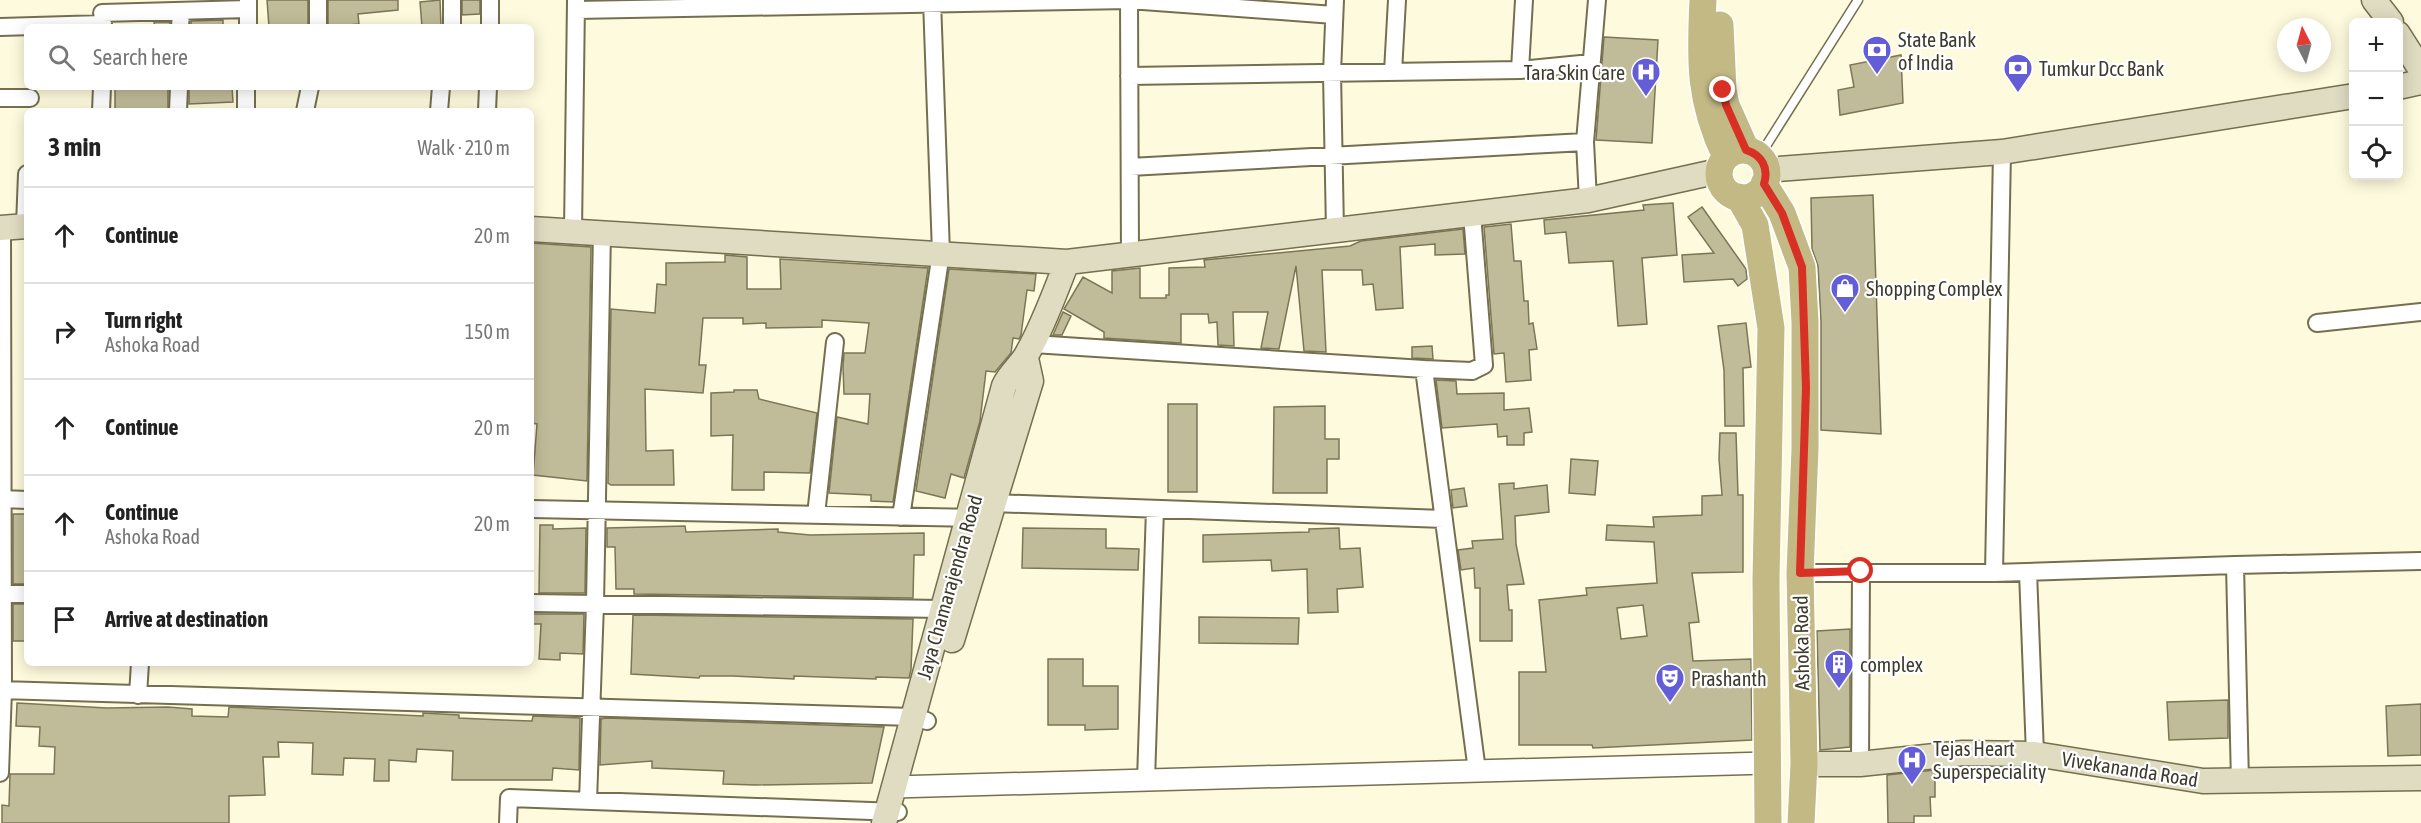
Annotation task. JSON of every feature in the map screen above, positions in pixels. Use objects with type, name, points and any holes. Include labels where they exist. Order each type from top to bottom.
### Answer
[{"type":"main road","name":"Ashoka Road","points":[[1703,0],[1701,68],[1711,127],[1747,165],[1782,213],[1802,267],[1806,388],[1800,573],[1804,764],[1801,823]]},
{"type":"main road","name":"Ashoka Road","points":[[1720,0],[1723,90],[1726,105],[1757,193],[1739,197],[1755,225],[1771,328],[1766,580],[1768,823]]},
{"type":"main road","points":[[2403,42],[2421,70]]},
{"type":"main road","points":[[2403,86],[2421,82]]},
{"type":"main road","points":[[534,229],[1067,262],[1588,200],[1747,165],[2002,152],[2349,97]]},
{"type":"main road","name":"Jaya Chamarajendra Road","points":[[891,817],[984,513],[1004,386],[1009,375],[1029,351],[1067,262]]},
{"type":"main road","name":"Jaya Chamarajendra Road","points":[[920,719],[943,609],[984,513]]},
{"type":"main road","name":"Vivekananda Road","points":[[1804,764],[1860,764],[1963,753],[2035,754],[2203,781],[2421,778]]},
{"type":"street","points":[[318,0],[318,24]]},
{"type":"street","points":[[452,24],[453,0]]},
{"type":"street","points":[[490,0],[490,24]]},
{"type":"street","points":[[1129,0],[1130,256]]},
{"type":"street","points":[[573,231],[576,5],[1129,0],[1335,8],[1332,73],[1335,231]]},
{"type":"street","points":[[1393,72],[1396,0]]},
{"type":"street","points":[[1520,70],[1524,0]]},
{"type":"street","points":[[1588,200],[1585,142],[1597,0]]},
{"type":"street","points":[[901,517],[941,253],[932,3]]},
{"type":"street","points":[[46,24],[102,16],[180,19],[248,5],[248,24]]},
{"type":"street","points":[[0,27],[24,26]]},
{"type":"street","points":[[1129,76],[1520,70],[1591,63]]},
{"type":"street","points":[[101,108],[102,90]]},
{"type":"street","points":[[178,108],[179,90]]},
{"type":"street","points":[[246,90],[246,108]]},
{"type":"street","points":[[306,108],[309,90]]},
{"type":"street","points":[[439,108],[441,90]]},
{"type":"street","points":[[487,108],[488,90]]},
{"type":"street","points":[[0,98],[30,99]]},
{"type":"street","points":[[1130,167],[1585,142]]},
{"type":"street","points":[[1994,573],[2002,152]]},
{"type":"street","points":[[0,773],[3,499],[14,227],[24,186]]},
{"type":"street","points":[[1029,351],[1472,371],[1484,365],[1472,214]]},
{"type":"street","points":[[588,801],[595,604],[602,232]]},
{"type":"street","points":[[2317,323],[2421,312]]},
{"type":"street","points":[[816,515],[835,342]]},
{"type":"street","points":[[1424,369],[1478,771]]},
{"type":"street","points":[[3,499],[24,500]]},
{"type":"street","points":[[534,509],[901,517],[1155,509],[1444,519]]},
{"type":"street","points":[[1146,780],[1155,509]]},
{"type":"street","points":[[1800,573],[1861,571],[1994,573],[2421,561]]},
{"type":"street","points":[[2235,565],[2240,782]]},
{"type":"street","points":[[1860,764],[1861,571]]},
{"type":"street","points":[[2028,572],[2035,754]]},
{"type":"street","points":[[1,594],[24,594]]},
{"type":"street","points":[[534,603],[943,609]]},
{"type":"street","points":[[138,695],[140,666]]},
{"type":"street","points":[[2,690],[920,719]]},
{"type":"street","points":[[899,787],[1767,763]]},
{"type":"street","points":[[508,823],[509,798],[891,817]]},
{"type":"lane","points":[[1747,165],[1858,0]]},
{"type":"building","points":[[267,0],[308,0],[308,24],[269,24]]},
{"type":"building","points":[[328,0],[398,0],[398,10],[358,14],[359,24],[328,24]]},
{"type":"building","points":[[440,0],[441,24],[422,24],[420,2]]},
{"type":"building","points":[[462,0],[480,0],[480,14],[462,15]]},
{"type":"building","points":[[223,20],[223,24],[191,24],[191,21]]},
{"type":"building","points":[[154,22],[170,22],[170,24],[154,24]]},
{"type":"building","points":[[1604,37],[1658,40],[1652,143],[1596,140]]},
{"type":"building","name":"State Bank of India","points":[[1901,55],[1903,103],[1840,115],[1838,90],[1854,87],[1850,65]]},
{"type":"building","points":[[115,90],[168,90],[168,108],[115,108]]},
{"type":"building","points":[[189,90],[232,90],[233,102],[189,104]]},
{"type":"building","name":"Shopping Complex","points":[[1873,195],[1881,434],[1821,430],[1821,321],[1818,266],[1812,249],[1811,198]]},
{"type":"building","points":[[1673,203],[1677,255],[1642,258],[1647,324],[1618,326],[1613,261],[1569,263],[1566,232],[1545,234],[1544,220],[1644,210],[1643,205]]},
{"type":"building","points":[[1702,207],[1746,269],[1747,279],[1738,286],[1733,279],[1684,282],[1682,255],[1714,253],[1688,217]]},
{"type":"building","points":[[1511,224],[1514,261],[1521,261],[1524,301],[1528,301],[1529,324],[1533,323],[1537,349],[1529,350],[1531,380],[1506,382],[1504,353],[1494,354],[1484,227]]},
{"type":"building","points":[[1463,229],[1465,254],[1435,255],[1435,244],[1400,247],[1403,308],[1376,310],[1373,284],[1363,285],[1362,270],[1322,270],[1326,352],[1304,351],[1296,266],[1279,349],[1261,348],[1268,312],[1233,312],[1234,346],[1218,345],[1217,322],[1209,323],[1208,314],[1181,314],[1181,343],[1104,338],[1104,332],[1064,309],[1083,277],[1112,293],[1112,271],[1140,268],[1140,298],[1166,298],[1166,295],[1169,295],[1169,268],[1205,267],[1204,260],[1350,246],[1361,241]]},
{"type":"building","points":[[534,243],[591,247],[587,481],[534,475],[537,424],[534,424]]},
{"type":"building","points":[[725,255],[747,257],[747,289],[781,289],[780,259],[928,268],[893,502],[871,501],[871,495],[829,493],[837,417],[868,424],[870,394],[844,394],[843,366],[844,353],[865,353],[869,323],[822,320],[822,327],[766,328],[766,323],[743,324],[743,318],[703,318],[699,365],[706,365],[703,393],[645,389],[646,451],[673,450],[674,485],[611,485],[608,483],[611,309],[655,313],[657,284],[666,285],[666,263],[725,262]]},
{"type":"building","points":[[949,269],[1036,274],[1034,291],[1027,290],[1019,339],[1013,338],[1011,353],[995,372],[986,371],[980,421],[964,478],[951,474],[945,498],[916,491]]},
{"type":"building","points":[[1063,312],[1071,316],[1062,335],[1053,335]]},
{"type":"building","points":[[1746,323],[1751,367],[1743,368],[1744,426],[1725,426],[1724,370],[1718,326]]},
{"type":"building","points":[[1432,346],[1433,359],[1412,358],[1412,347]]},
{"type":"building","points":[[1436,380],[1456,381],[1457,394],[1504,393],[1504,410],[1529,408],[1532,432],[1524,433],[1524,445],[1507,445],[1507,436],[1498,437],[1497,424],[1442,428]]},
{"type":"building","points":[[734,390],[757,390],[759,399],[817,413],[810,473],[764,472],[764,490],[732,490],[733,435],[711,436],[711,393],[734,392]]},
{"type":"building","points":[[1168,404],[1197,404],[1197,492],[1168,492]]},
{"type":"building","points":[[1325,406],[1325,439],[1339,439],[1339,459],[1327,459],[1327,493],[1273,493],[1274,407]]},
{"type":"building","points":[[1720,433],[1736,433],[1738,495],[1743,495],[1743,572],[1692,573],[1699,622],[1689,623],[1693,661],[1751,659],[1752,740],[1593,748],[1592,745],[1519,745],[1519,672],[1546,672],[1539,600],[1587,595],[1586,588],[1657,583],[1654,542],[1606,540],[1607,525],[1654,527],[1653,517],[1702,515],[1702,496],[1722,495],[1719,459]],"holes":[[[1643,605],[1647,636],[1621,639],[1617,608]]]},
{"type":"building","points":[[1571,459],[1598,461],[1595,495],[1569,493]]},
{"type":"building","points":[[1514,483],[1514,489],[1547,485],[1549,512],[1515,516],[1516,544],[1524,584],[1507,585],[1509,610],[1512,610],[1512,641],[1480,641],[1480,588],[1475,588],[1474,568],[1461,570],[1458,550],[1473,548],[1472,541],[1503,539],[1499,484]]},
{"type":"building","points":[[1464,488],[1467,506],[1453,508],[1451,490]]},
{"type":"building","points":[[13,514],[24,514],[24,584],[13,584]]},
{"type":"building","points":[[540,525],[553,525],[553,529],[586,528],[585,593],[539,593]]},
{"type":"building","points":[[685,526],[686,532],[778,529],[778,532],[810,535],[924,533],[924,555],[914,555],[913,598],[634,594],[634,589],[616,589],[615,547],[607,547],[607,528]]},
{"type":"building","points":[[1023,528],[1106,529],[1106,548],[1139,549],[1138,570],[1022,568]]},
{"type":"building","points":[[1339,528],[1340,549],[1360,548],[1363,587],[1337,589],[1338,612],[1308,613],[1307,569],[1272,571],[1271,560],[1203,562],[1203,535],[1309,532],[1309,529]]},
{"type":"building","points":[[13,604],[24,604],[24,641],[13,641]]},
{"type":"building","points":[[534,614],[584,614],[583,654],[560,653],[560,660],[539,659],[541,624],[534,624]]},
{"type":"building","points":[[633,615],[913,619],[911,670],[909,678],[876,677],[876,679],[794,676],[794,679],[733,676],[700,676],[699,678],[631,674]]},
{"type":"building","points":[[1199,617],[1299,618],[1298,644],[1199,643]]},
{"type":"building","name":"complex","points":[[1850,629],[1850,747],[1820,750],[1817,631]]},
{"type":"building","points":[[1048,659],[1083,659],[1083,686],[1118,686],[1118,729],[1085,730],[1085,725],[1048,725]]},
{"type":"building","points":[[2228,700],[2228,738],[2169,740],[2167,702]]},
{"type":"building","points":[[17,703],[107,708],[168,707],[192,709],[192,716],[228,717],[229,707],[423,716],[423,713],[459,715],[459,718],[532,721],[533,716],[580,718],[579,770],[553,768],[552,780],[452,780],[453,751],[417,749],[416,762],[389,760],[389,781],[374,781],[375,759],[344,758],[343,775],[312,774],[313,743],[278,742],[279,757],[263,757],[265,795],[229,796],[229,823],[2,823],[2,805],[9,806],[10,774],[54,774],[55,747],[39,746],[40,727],[16,726]]},
{"type":"building","points":[[2421,704],[2421,755],[2388,756],[2386,706]]},
{"type":"building","points":[[601,719],[884,727],[872,783],[756,785],[723,784],[724,771],[652,768],[652,761],[600,765]]},
{"type":"building","points":[[1935,770],[1935,797],[1930,797],[1931,816],[1914,816],[1914,823],[1888,823],[1887,775]]},
{"type":"place","name":"State Bank of India","points":[[1877,76]]},
{"type":"place","name":"Tumkur Dcc Bank","points":[[2018,94]]},
{"type":"place","name":"Tara Skin Care","points":[[1646,98]]},
{"type":"place","name":"Shopping Complex","points":[[1845,314]]},
{"type":"place","name":"complex","points":[[1839,690]]},
{"type":"place","name":"Prashanth","points":[[1670,704]]},
{"type":"place","name":"Tejas Heart Superspeciality","points":[[1912,786]]},
{"type":"route","points":[[1723,90],[1726,105],[1746,150],[1764,162],[1766,177],[1764,184],[1782,213],[1802,267],[1806,388],[1800,573],[1861,571]]}]
